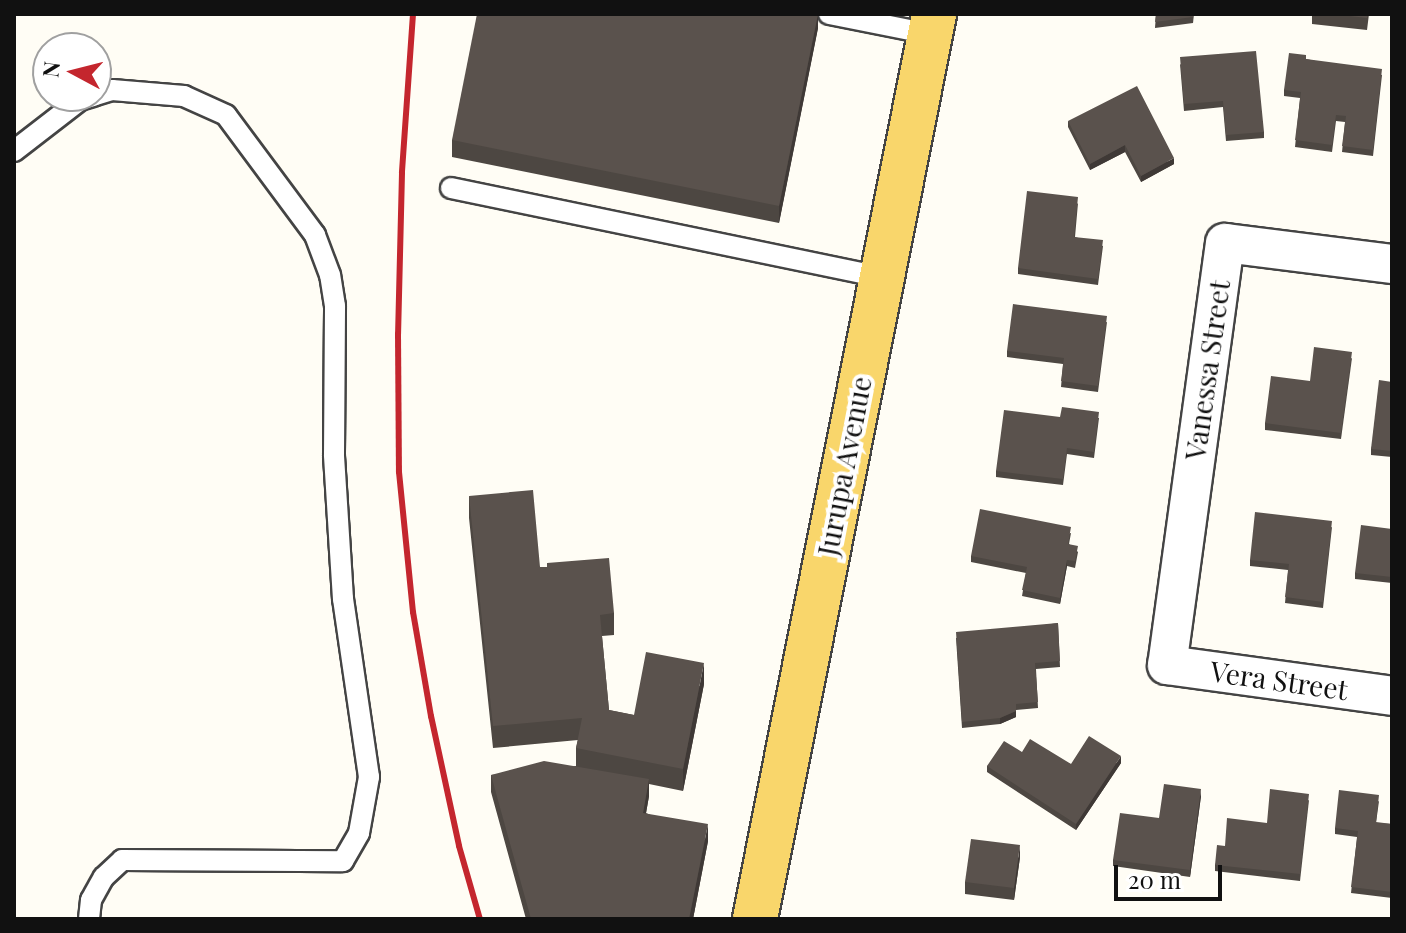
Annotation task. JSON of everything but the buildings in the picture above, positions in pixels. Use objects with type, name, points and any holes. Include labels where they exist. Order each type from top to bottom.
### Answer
[{"type":"main road","name":"Jurupa Avenue","points":[[755,919],[932,24]]},
{"type":"street","name":"Vanessa Street","points":[[1167,665],[1225,243],[1392,264]]},
{"type":"street","name":"Vera Street","points":[[1167,665],[1392,696]]},
{"type":"lane","points":[[829,14],[932,24]]},
{"type":"lane","points":[[89,919],[91,900],[104,877],[122,860],[343,861],[359,833],[369,777],[343,599],[334,454],[335,306],[330,275],[315,235],[226,115],[184,96],[112,90]]},
{"type":"lane","points":[[14,151],[64,112]]},
{"type":"lane","points":[[451,188],[882,277]]},
{"type":"railway","points":[[413,14],[402,173],[399,472],[413,612],[431,716],[459,846],[480,919]]}]
